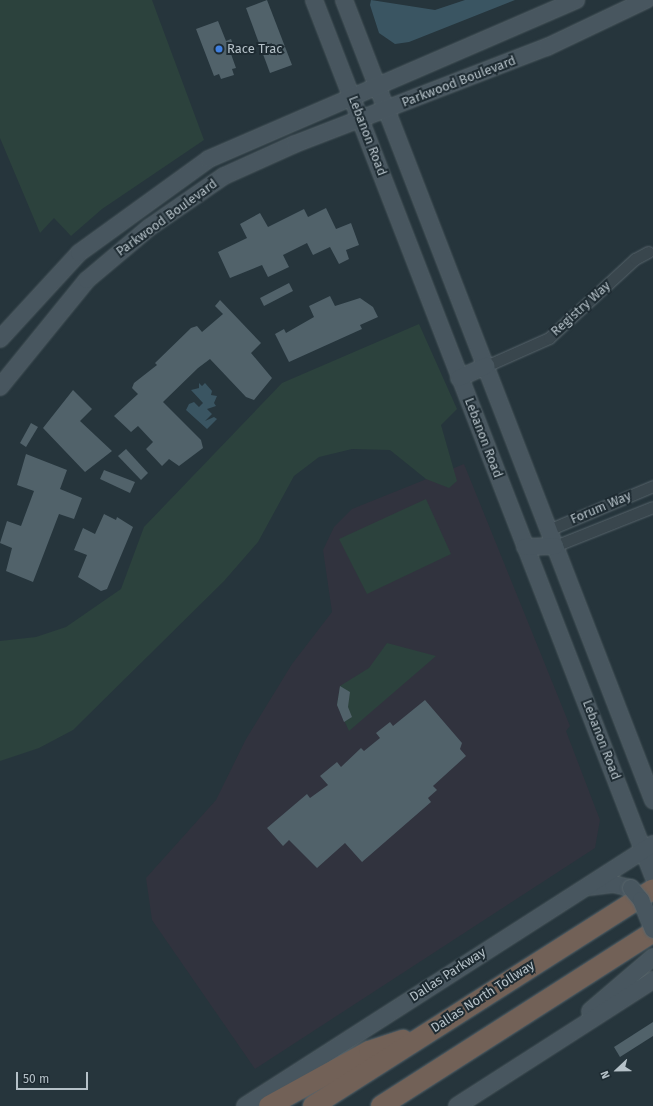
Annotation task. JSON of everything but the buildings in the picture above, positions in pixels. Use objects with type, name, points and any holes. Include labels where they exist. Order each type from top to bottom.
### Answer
[{"type":"highway","name":"Dallas North Tollway","points":[[313,1106],[430,1031],[652,879]]},
{"type":"highway","points":[[381,1106],[653,931]]},
{"type":"highway","points":[[269,1106],[369,1051],[430,1031]]},
{"type":"highway","points":[[404,1106],[446,1077],[492,1035]]},
{"type":"main road","name":"Lebanon Road","points":[[314,0],[525,547],[648,848],[652,879]]},
{"type":"main road","name":"Lebanon Road","points":[[344,0],[378,84],[554,546],[653,800]]},
{"type":"main road","name":"Parkwood Boulevard","points":[[0,339],[67,264],[79,253],[209,159],[378,84],[576,0]]},
{"type":"main road","name":"Parkwood Boulevard","points":[[0,387],[90,278],[150,227],[224,176],[288,146],[387,110],[547,47],[646,0]]},
{"type":"main road","points":[[79,253],[90,278]]},
{"type":"main road","points":[[67,264],[90,278]]},
{"type":"main road","points":[[459,378],[486,366]]},
{"type":"main road","points":[[525,547],[548,530]]},
{"type":"main road","points":[[525,547],[554,546]]},
{"type":"main road","name":"Dallas Parkway","points":[[245,1106],[583,888],[648,848]]},
{"type":"main road","points":[[583,888],[613,884],[631,888],[641,900],[653,931]]},
{"type":"main road","points":[[566,1035],[653,958]]},
{"type":"main road","points":[[457,1106],[653,980]]},
{"type":"street","name":"Registry Way","points":[[486,366],[549,338],[635,259],[648,252]]},
{"type":"street","name":"Forum Way","points":[[548,530],[653,486]]},
{"type":"street","name":"Forum Way","points":[[554,546],[653,507]]},
{"type":"shaded area","points":[[464,464],[570,726],[566,731],[600,820],[595,848],[255,1069],[152,920],[146,878],[216,800],[246,739],[292,664],[332,612],[323,550],[334,527],[352,509]]},
{"type":"green space","points":[[0,0],[152,0],[204,140],[102,209],[71,236],[54,218],[40,233],[0,138]]},
{"type":"green space","points":[[419,324],[457,409],[441,425],[457,481],[449,488],[426,479],[390,450],[352,449],[319,457],[294,476],[258,542],[224,581],[73,730],[39,748],[0,761],[0,641],[36,637],[66,627],[121,589],[144,527],[282,383]]},
{"type":"green space","points":[[426,499],[451,554],[367,594],[339,539]]},
{"type":"green space","points":[[387,643],[436,656],[349,731],[337,705],[340,686],[369,668]]},
{"type":"water","points":[[371,0],[435,10],[465,0],[515,0],[409,42],[395,44],[379,33],[370,5]]},
{"type":"water","points":[[199,383],[202,386],[205,383],[212,391],[211,395],[217,396],[214,403],[216,406],[207,409],[212,414],[205,421],[214,417],[217,419],[207,429],[186,410],[189,404],[194,402],[199,407],[203,403],[191,390],[199,388]]},
{"type":"place","name":"Race Trac","points":[[219,49]]}]
